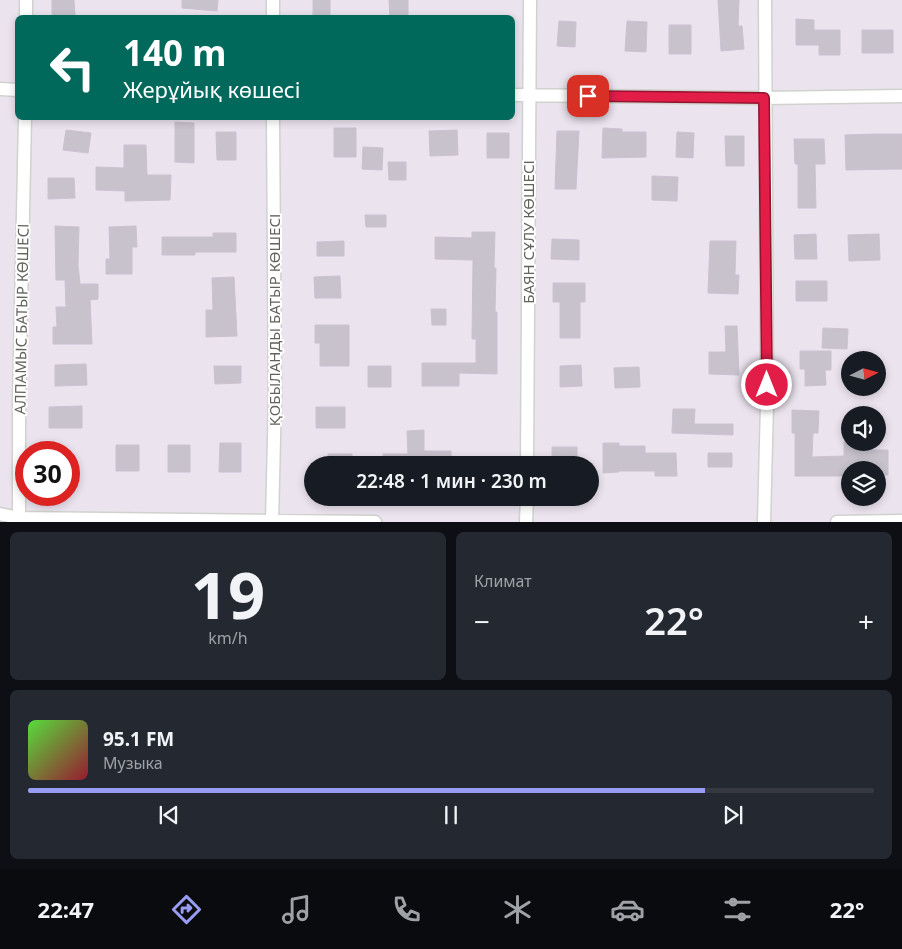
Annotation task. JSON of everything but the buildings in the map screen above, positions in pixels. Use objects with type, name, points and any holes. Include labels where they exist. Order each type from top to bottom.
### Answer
[{"type":"street","points":[[26,0],[26,15]]},
{"type":"street","points":[[273,0],[273,15]]},
{"type":"street","name":"БАЯН СҰЛУ КӨШЕСІ","points":[[527,456],[530,0]]},
{"type":"street","points":[[764,0],[767,404],[764,522]]},
{"type":"street","points":[[0,89],[15,90]]},
{"type":"street","points":[[515,95],[764,98],[902,96]]},
{"type":"street","name":"АЛПАМЫС БАТЫР КӨШЕСІ","points":[[19,520],[19,392],[26,120]]},
{"type":"street","name":"ҚОБЫЛАНДЫ БАТЫР КӨШЕСІ","points":[[272,520],[274,397],[273,120]]},
{"type":"street","points":[[526,522],[527,506]]},
{"type":"street","points":[[0,514],[19,520],[375,522]]},
{"type":"street","points":[[837,522],[902,521]]},
{"type":"route","points":[[588,96],[764,98],[767,385]]}]
